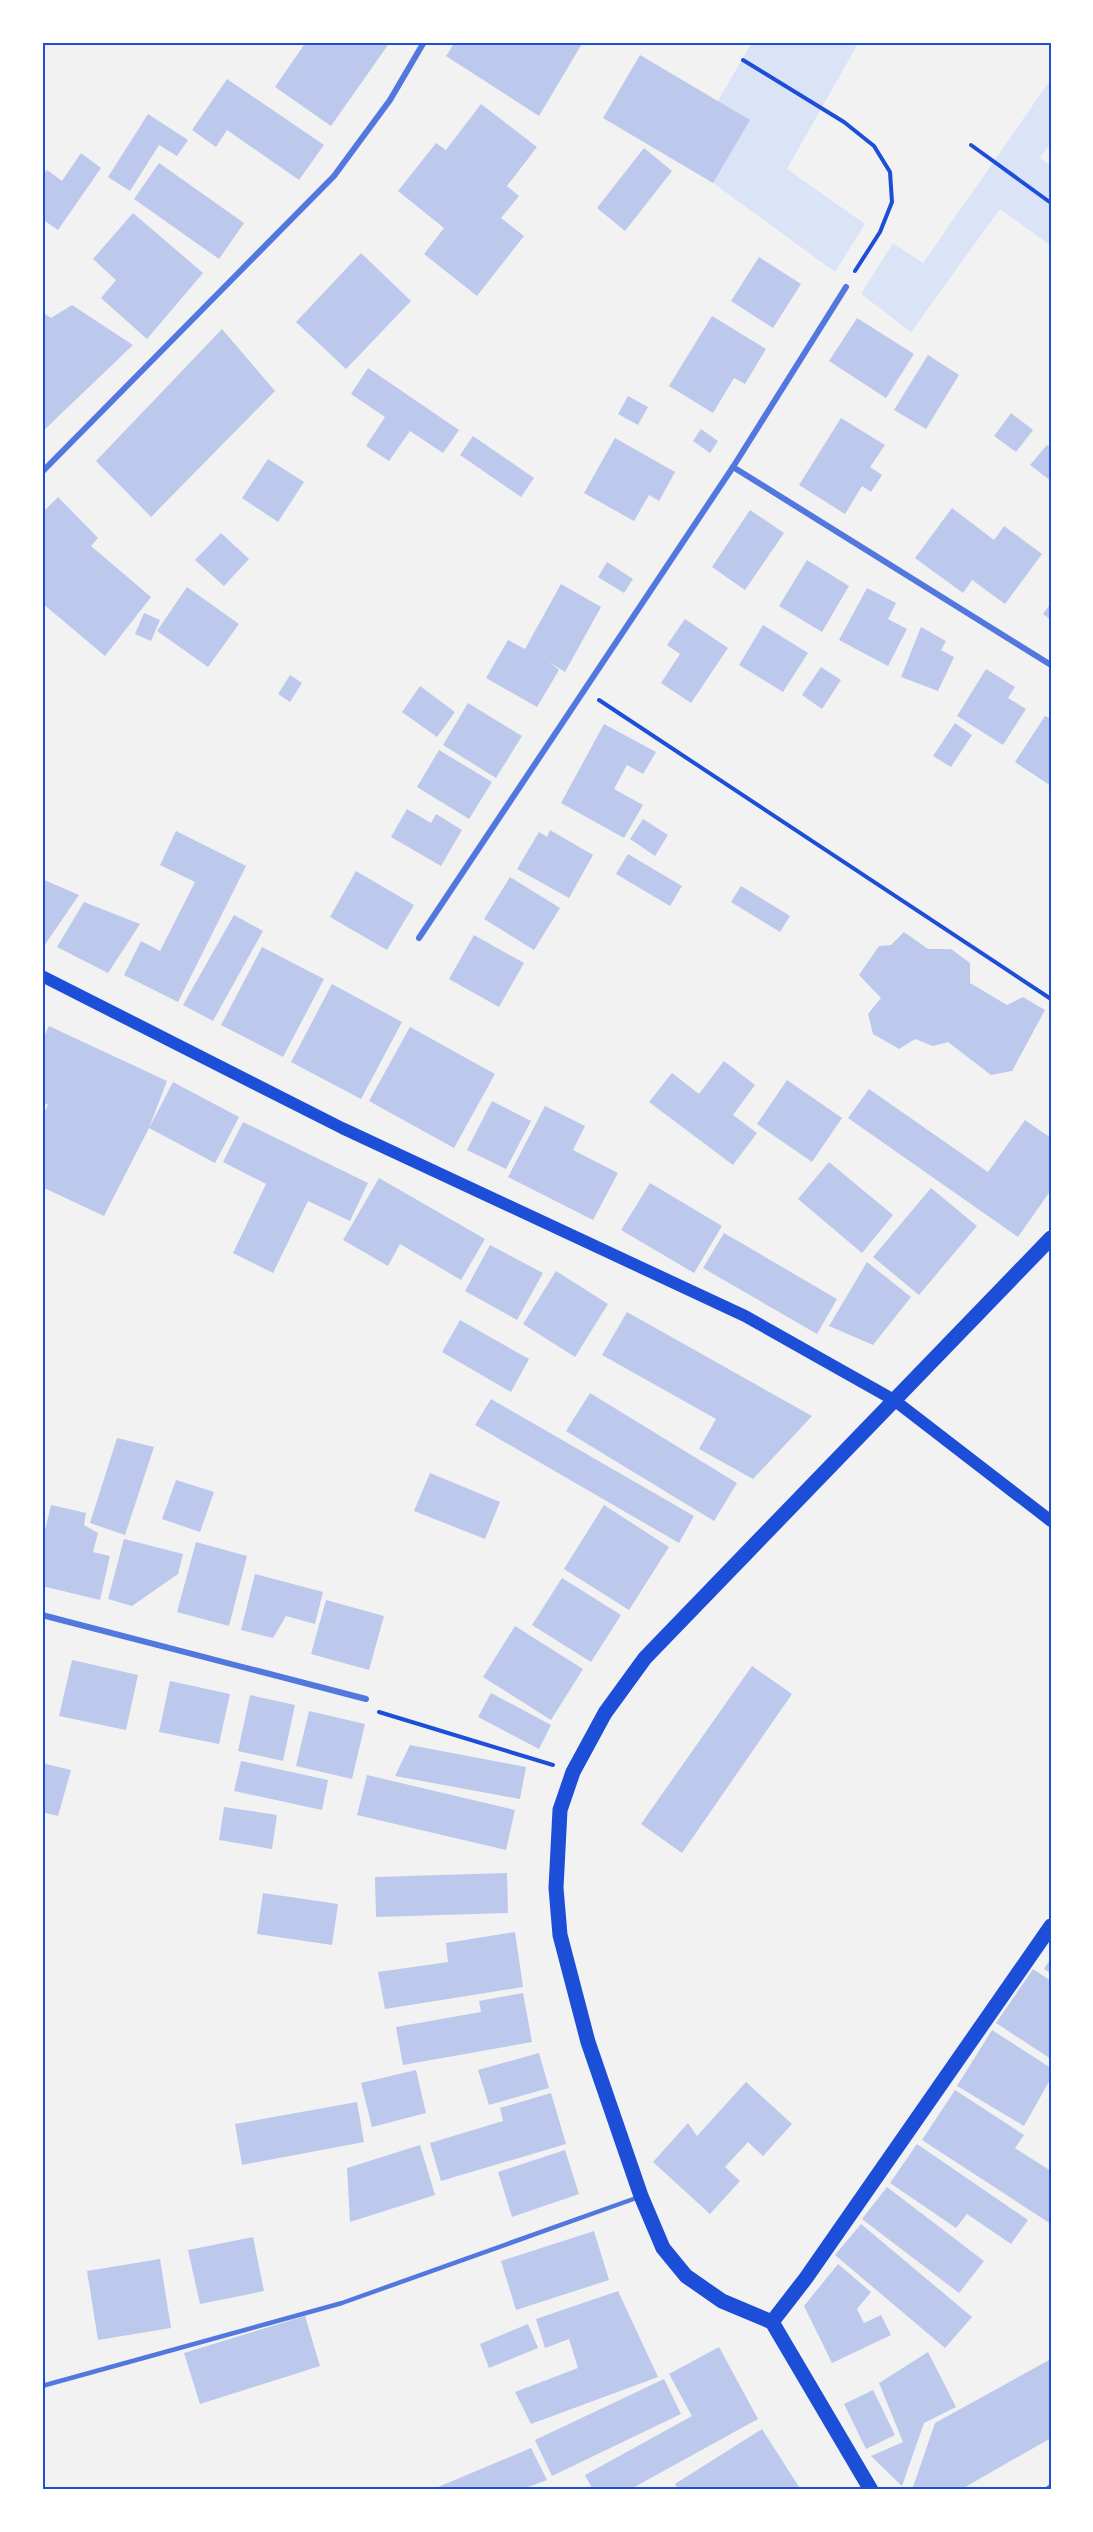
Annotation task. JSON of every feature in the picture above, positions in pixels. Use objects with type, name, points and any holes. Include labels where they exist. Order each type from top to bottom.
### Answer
[{"type":"main road","points":[[42,976],[342,1128],[745,1316],[894,1400],[1051,1521]]},
{"type":"main road","points":[[871,2490],[772,2322],[722,2301],[686,2276],[663,2248],[641,2196],[588,2042],[560,1935],[557,1853],[560,1810],[573,1772],[605,1713],[645,1658],[1051,1238]]},
{"type":"main road","points":[[772,2322],[806,2278],[1051,1926]]},
{"type":"street","points":[[42,472],[334,176],[390,100],[424,42]]},
{"type":"street","points":[[419,938],[733,467],[846,286]]},
{"type":"street","points":[[733,467],[1051,665]]},
{"type":"street","points":[[42,1615],[366,1699]]},
{"type":"street","points":[[1047,2490],[1051,2487]]},
{"type":"lane","points":[[42,2386],[342,2303],[641,2196]]},
{"type":"path","points":[[743,60],[844,122],[874,146],[890,172],[892,202],[880,232],[846,286]]},
{"type":"path","points":[[971,145],[1051,203]]},
{"type":"path","points":[[584,691],[1051,999]]},
{"type":"path","points":[[366,1699],[376,1711],[573,1772]]},
{"type":"shaded area","points":[[752,42],[859,42],[787,169],[865,224],[835,272],[713,183],[718,101]]},
{"type":"shaded area","points":[[1051,79],[1051,142],[1040,158],[1051,166],[1051,246],[1000,209],[911,332],[861,294],[893,243],[923,263]]},
{"type":"building","points":[[306,42],[390,42],[331,126],[275,87]]},
{"type":"building","points":[[455,42],[583,42],[539,116],[446,56]]},
{"type":"building","points":[[640,55],[750,120],[713,183],[603,118]]},
{"type":"building","points":[[227,79],[324,145],[299,180],[227,130],[216,147],[192,130]]},
{"type":"building","points":[[481,104],[537,147],[507,186],[519,196],[501,218],[524,236],[477,296],[424,254],[444,228],[398,191],[436,143],[446,150]]},
{"type":"building","points":[[148,114],[188,140],[177,156],[159,145],[130,191],[108,177]]},
{"type":"building","points":[[644,148],[672,171],[625,231],[597,208]]},
{"type":"building","points":[[81,153],[101,168],[58,230],[42,219],[42,177],[47,170],[62,181]]},
{"type":"building","points":[[159,163],[244,223],[219,259],[134,199]]},
{"type":"building","points":[[133,213],[203,273],[147,339],[101,298],[116,280],[93,259]]},
{"type":"building","points":[[361,253],[411,301],[346,369],[296,322]]},
{"type":"building","points":[[759,257],[801,284],[773,328],[731,301]]},
{"type":"building","points":[[72,305],[133,345],[42,432],[42,312],[51,318]]},
{"type":"building","points":[[712,316],[766,349],[745,384],[734,378],[713,413],[669,386]]},
{"type":"building","points":[[857,318],[914,354],[886,398],[829,361]]},
{"type":"building","points":[[222,329],[275,391],[151,517],[96,461]]},
{"type":"building","points":[[928,355],[959,375],[926,429],[894,410]]},
{"type":"building","points":[[368,368],[459,430],[443,453],[410,431],[389,461],[366,446],[385,417],[351,394]]},
{"type":"building","points":[[628,396],[648,407],[638,425],[618,414]]},
{"type":"building","points":[[1011,413],[1033,430],[1016,452],[994,436]]},
{"type":"building","points":[[841,418],[885,445],[870,467],[882,475],[871,492],[862,486],[845,514],[799,485]]},
{"type":"building","points":[[701,429],[718,441],[710,453],[693,441]]},
{"type":"building","points":[[473,436],[534,478],[521,497],[460,455]]},
{"type":"building","points":[[615,438],[675,472],[659,501],[649,495],[634,521],[584,493]]},
{"type":"building","points":[[1047,445],[1051,448],[1051,481],[1030,465]]},
{"type":"building","points":[[268,459],[304,482],[278,522],[242,498]]},
{"type":"building","points":[[58,497],[98,538],[91,546],[151,597],[105,656],[42,603],[42,513]]},
{"type":"building","points":[[952,508],[994,540],[1004,526],[1042,554],[1005,604],[972,580],[963,593],[915,558]]},
{"type":"building","points":[[750,510],[784,533],[745,590],[712,567]]},
{"type":"building","points":[[221,533],[249,559],[224,586],[195,560]]},
{"type":"building","points":[[807,560],[849,586],[822,632],[779,606]]},
{"type":"building","points":[[607,562],[633,579],[624,593],[598,577]]},
{"type":"building","points":[[561,584],[601,607],[565,672],[549,662],[559,670],[537,707],[486,678],[508,640],[525,649]]},
{"type":"building","points":[[187,587],[239,624],[208,667],[157,631]]},
{"type":"building","points":[[867,588],[896,603],[888,619],[907,629],[888,666],[839,640]]},
{"type":"building","points":[[1051,603],[1051,620],[1043,614]]},
{"type":"building","points":[[144,613],[160,620],[151,641],[135,634]]},
{"type":"building","points":[[685,619],[728,648],[691,703],[661,683],[680,654],[667,645]]},
{"type":"building","points":[[763,625],[808,653],[783,692],[739,665]]},
{"type":"building","points":[[921,627],[946,641],[941,650],[954,657],[938,691],[901,677]]},
{"type":"building","points":[[821,667],[841,680],[822,709],[802,695]]},
{"type":"building","points":[[986,669],[1015,687],[1008,698],[1026,709],[1003,745],[957,716]]},
{"type":"building","points":[[290,675],[302,683],[290,702],[278,694]]},
{"type":"building","points":[[420,686],[455,712],[437,737],[402,712]]},
{"type":"building","points":[[468,703],[522,736],[496,778],[443,745]]},
{"type":"building","points":[[1045,716],[1051,719],[1051,786],[1015,762]]},
{"type":"building","points":[[955,723],[972,735],[951,767],[933,756]]},
{"type":"building","points":[[604,724],[656,752],[643,774],[627,765],[614,789],[643,805],[624,838],[561,803]]},
{"type":"building","points":[[439,750],[492,782],[469,819],[417,787]]},
{"type":"building","points":[[407,809],[431,823],[436,814],[462,830],[441,866],[391,837]]},
{"type":"building","points":[[643,819],[668,835],[655,856],[630,839]]},
{"type":"building","points":[[550,830],[593,855],[569,898],[517,869],[539,832],[547,837]]},
{"type":"building","points":[[176,831],[246,866],[178,1002],[124,975],[141,941],[160,951],[195,882],[160,865]]},
{"type":"building","points":[[628,854],[682,886],[670,906],[616,874]]},
{"type":"building","points":[[356,871],[414,905],[387,950],[330,917]]},
{"type":"building","points":[[510,877],[560,908],[534,950],[484,919]]},
{"type":"building","points":[[42,879],[79,895],[44,946],[42,945]]},
{"type":"building","points":[[741,886],[790,916],[780,932],[731,902]]},
{"type":"building","points":[[84,902],[140,924],[108,973],[57,947]]},
{"type":"building","points":[[234,915],[263,931],[213,1021],[183,1005]]},
{"type":"building","points":[[904,932],[928,949],[951,949],[970,963],[970,983],[1007,1005],[1023,997],[1045,1010],[1012,1071],[991,1075],[948,1042],[933,1046],[915,1039],[899,1049],[873,1034],[868,1014],[881,998],[859,975],[879,946],[891,945]]},
{"type":"building","points":[[474,935],[524,963],[499,1007],[449,979]]},
{"type":"building","points":[[262,947],[324,979],[283,1057],[221,1025]]},
{"type":"building","points":[[332,984],[402,1022],[361,1099],[291,1062]]},
{"type":"building","points":[[49,1026],[167,1081],[149,1128],[104,1216],[42,1187],[42,1117],[48,1105],[42,1102],[42,1041]]},
{"type":"building","points":[[410,1027],[495,1074],[454,1148],[369,1101]]},
{"type":"building","points":[[724,1061],[755,1085],[733,1115],[757,1133],[733,1165],[649,1102],[672,1073],[699,1094]]},
{"type":"building","points":[[787,1080],[842,1118],[812,1162],[757,1124]]},
{"type":"building","points":[[173,1082],[239,1117],[215,1163],[149,1128]]},
{"type":"building","points":[[869,1089],[988,1172],[1025,1120],[1051,1138],[1051,1190],[1018,1237],[848,1118]]},
{"type":"building","points":[[492,1101],[531,1121],[506,1169],[467,1150]]},
{"type":"building","points":[[545,1106],[585,1126],[573,1150],[618,1173],[593,1220],[508,1177]]},
{"type":"building","points":[[243,1122],[368,1183],[350,1221],[308,1201],[273,1273],[233,1253],[266,1184],[223,1162]]},
{"type":"building","points":[[829,1162],[893,1215],[862,1253],[798,1199]]},
{"type":"building","points":[[379,1178],[485,1239],[461,1280],[400,1244],[388,1266],[343,1240]]},
{"type":"building","points":[[650,1183],[722,1226],[694,1273],[621,1230]]},
{"type":"building","points":[[931,1188],[977,1226],[919,1295],[873,1257]]},
{"type":"building","points":[[724,1233],[837,1299],[817,1334],[703,1268]]},
{"type":"building","points":[[490,1245],[543,1273],[517,1320],[465,1291]]},
{"type":"building","points":[[867,1262],[911,1297],[873,1345],[829,1326]]},
{"type":"building","points":[[556,1271],[608,1304],[575,1357],[523,1324]]},
{"type":"building","points":[[627,1312],[812,1416],[753,1479],[699,1449],[716,1419],[602,1355]]},
{"type":"building","points":[[460,1320],[529,1359],[511,1392],[442,1352]]},
{"type":"building","points":[[590,1393],[737,1483],[714,1521],[566,1431]]},
{"type":"building","points":[[491,1399],[694,1516],[679,1543],[475,1425]]},
{"type":"building","points":[[117,1438],[154,1447],[125,1535],[90,1523]]},
{"type":"building","points":[[430,1473],[500,1502],[485,1539],[414,1511]]},
{"type":"building","points":[[176,1480],[214,1492],[200,1532],[162,1519]]},
{"type":"building","points":[[51,1505],[86,1513],[84,1525],[98,1533],[93,1552],[110,1556],[100,1600],[42,1586],[42,1543]]},
{"type":"building","points":[[604,1505],[669,1547],[629,1610],[564,1569]]},
{"type":"building","points":[[124,1539],[183,1554],[178,1574],[132,1606],[108,1599]]},
{"type":"building","points":[[196,1542],[247,1556],[229,1626],[177,1612]]},
{"type":"building","points":[[255,1574],[323,1592],[315,1624],[286,1616],[273,1638],[241,1630]]},
{"type":"building","points":[[562,1578],[621,1615],[591,1662],[532,1625]]},
{"type":"building","points":[[326,1600],[384,1616],[369,1670],[311,1654]]},
{"type":"building","points":[[515,1626],[583,1669],[551,1720],[483,1677]]},
{"type":"building","points":[[72,1660],[138,1675],[126,1730],[59,1716]]},
{"type":"building","points":[[752,1666],[792,1694],[682,1853],[641,1824]]},
{"type":"building","points":[[170,1681],[230,1694],[219,1744],[159,1732]]},
{"type":"building","points":[[491,1693],[551,1725],[539,1749],[478,1717]]},
{"type":"building","points":[[250,1695],[295,1705],[283,1761],[238,1751]]},
{"type":"building","points":[[309,1711],[365,1724],[352,1779],[296,1766]]},
{"type":"building","points":[[410,1745],[526,1767],[520,1799],[395,1776]]},
{"type":"building","points":[[241,1761],[328,1780],[322,1810],[234,1791]]},
{"type":"building","points":[[42,1763],[71,1770],[58,1816],[42,1812]]},
{"type":"building","points":[[367,1775],[515,1810],[506,1850],[357,1815]]},
{"type":"building","points":[[224,1807],[277,1815],[272,1849],[219,1840]]},
{"type":"building","points":[[507,1873],[508,1913],[376,1917],[375,1877]]},
{"type":"building","points":[[263,1893],[338,1904],[332,1945],[257,1934]]},
{"type":"building","points":[[515,1932],[523,1987],[385,2009],[378,1972],[448,1962],[446,1943]]},
{"type":"building","points":[[1051,1958],[1051,1973],[1044,1969]]},
{"type":"building","points":[[1033,1969],[1051,1981],[1051,2059],[996,2023]]},
{"type":"building","points":[[523,1993],[532,2042],[403,2065],[396,2027],[481,2012],[479,2001]]},
{"type":"building","points":[[992,2030],[1051,2068],[1051,2078],[1024,2126],[957,2086]]},
{"type":"building","points":[[539,2053],[549,2088],[489,2105],[478,2070]]},
{"type":"building","points":[[416,2070],[426,2113],[372,2127],[361,2083]]},
{"type":"building","points":[[746,2082],[792,2124],[763,2156],[748,2142],[725,2167],[740,2181],[710,2214],[653,2162],[688,2123],[697,2136]]},
{"type":"building","points":[[955,2090],[1024,2135],[1015,2148],[1051,2171],[1051,2224],[922,2140]]},
{"type":"building","points":[[551,2093],[566,2144],[441,2181],[430,2143],[503,2121],[500,2108]]},
{"type":"building","points":[[357,2102],[364,2142],[242,2165],[235,2124]]},
{"type":"building","points":[[917,2144],[1028,2220],[1011,2244],[967,2214],[956,2228],[890,2183]]},
{"type":"building","points":[[420,2145],[435,2195],[350,2222],[347,2168]]},
{"type":"building","points":[[565,2150],[579,2194],[512,2217],[498,2172]]},
{"type":"building","points":[[887,2187],[984,2261],[959,2293],[862,2219]]},
{"type":"building","points":[[861,2224],[972,2317],[945,2348],[835,2255]]},
{"type":"building","points":[[594,2231],[609,2280],[516,2310],[501,2261]]},
{"type":"building","points":[[253,2237],[264,2291],[200,2304],[188,2250]]},
{"type":"building","points":[[160,2259],[171,2328],[98,2340],[87,2271]]},
{"type":"building","points":[[838,2264],[871,2292],[857,2309],[864,2323],[881,2315],[891,2335],[832,2363],[804,2306]]},
{"type":"building","points":[[618,2291],[658,2377],[531,2424],[515,2392],[578,2368],[569,2339],[545,2348],[536,2319]]},
{"type":"building","points":[[305,2316],[320,2366],[200,2404],[184,2353]]},
{"type":"building","points":[[528,2324],[538,2348],[489,2368],[480,2344]]},
{"type":"building","points":[[719,2347],[758,2419],[629,2490],[593,2490],[585,2475],[692,2416],[669,2374]]},
{"type":"building","points":[[928,2352],[956,2407],[924,2423],[902,2486],[871,2456],[903,2442],[879,2383]]},
{"type":"building","points":[[1051,2359],[1051,2438],[960,2490],[912,2490],[935,2423]]},
{"type":"building","points":[[664,2379],[681,2414],[552,2476],[535,2440]]},
{"type":"building","points":[[873,2390],[895,2435],[866,2449],[844,2404]]},
{"type":"building","points":[[762,2429],[801,2490],[679,2490],[675,2484]]},
{"type":"building","points":[[531,2448],[547,2480],[520,2490],[431,2490]]}]
